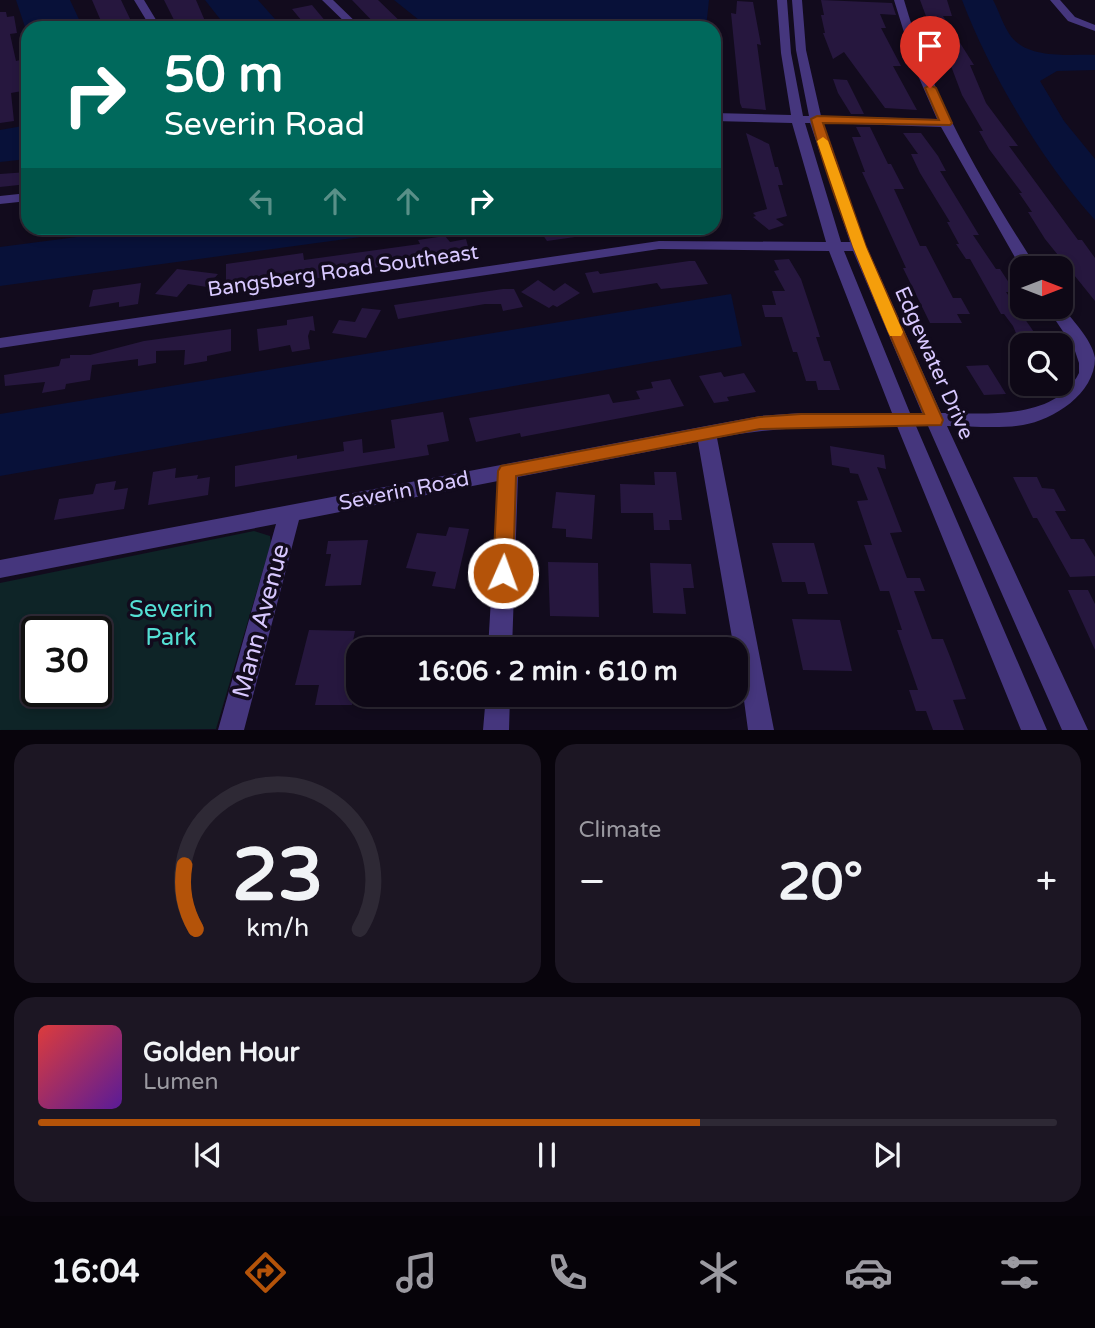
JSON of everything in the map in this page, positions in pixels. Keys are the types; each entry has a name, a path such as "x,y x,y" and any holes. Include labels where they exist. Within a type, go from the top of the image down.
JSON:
{"street":[{"path":"139,0 152,21"},
{"path":"327,0 350,21"},
{"path":"898,0 914,48 946,123 1022,256"},
{"path":"1055,0 1064,16 1075,23 1095,28"},
{"name":"Edgewater Drive","path":"789,4 789,74 811,170 835,246 904,420 1034,730"},
{"name":"Edgewater Drive","path":"789,4 826,154 860,247 1075,730"},
{"path":"721,117 946,123"},
{"path":"0,200 21,198"},
{"name":"Bangsberg Road Southeast","path":"0,343 659,245 860,247"},
{"name":"Severin Road","path":"0,569 780,421 1022,419 1040,412 1080,387 1088,377 1089,364 1062,319"},
{"path":"706,433 761,730"},
{"path":"501,637 508,471"},
{"name":"Mann Avenue","path":"231,730 290,513"},
{"path":"496,730 497,707"}],"green space":[{"name":"Severin Park","path":"254,531 270,536 271,543 216,729 0,730 0,583"}],"shaded area":[{"path":"16,0 70,0 80,21 23,21"},
{"path":"205,0 258,0 277,21 222,21"},
{"path":"394,0 709,0 707,21 420,21"},
{"path":"962,0 993,0 1010,35 1027,49 1050,54 1095,55 1095,70 1057,71 1040,81 1064,121 1095,159 1095,220 1056,171 1019,116 987,57"},
{"path":"21,126 21,160 0,162 0,130"},
{"path":"92,235 375,235 0,286 0,247"},
{"path":"731,294 742,346 0,476 0,414"}],"building":[{"path":"92,0 121,0 131,21 101,21"},
{"path":"164,0 196,0 205,21 174,21"},
{"path":"352,0 378,0 400,21 372,21"},
{"path":"821,0 892,3 896,15 880,14 886,28 881,28 901,66 893,66 917,110 885,108 844,52 833,59 823,33"},
{"path":"920,0 947,0 952,16 943,16 974,65 970,65 986,103 1018,146 1009,146 1078,240 1082,240 1095,258 1095,301 1073,274 1073,256 1059,256 1045,239 1028,212 1032,212 1019,193 1022,193 989,149 979,131 983,131 933,35"},
{"path":"737,1 753,2 761,45 757,44 766,110 742,108 740,103 731,13 736,14"},
{"path":"312,5 325,21 302,21 292,9"},
{"path":"0,12 6,12 7,17 14,16 17,33 10,34 16,61 20,60 21,91 11,93 14,121 0,123"},
{"path":"833,79 847,80 864,114 851,114"},
{"path":"856,127 870,127 888,164 891,164 904,189 894,189 920,246 926,246 953,298 961,298 970,314 957,314 962,323 930,323 862,172 865,172 852,137 861,137"},
{"path":"746,133 769,144 783,185 778,185 787,216 776,219 784,225 769,230 753,217 756,216 753,213 767,209"},
{"path":"903,133 921,133 938,156 946,171 940,171 979,235 973,235 1010,284 1010,292 1006,292 1010,298 1010,319 1025,319 1035,333 1016,333 1004,314 1001,314 970,259 966,259 956,244 959,244 947,222 950,222 911,154 918,154"},
{"path":"21,172 21,185 0,187 0,174"},
{"path":"543,235 589,235 547,241"},
{"path":"445,236 450,242 466,239 470,254 365,269 365,265 332,270 332,276 291,282 290,276 244,283 244,287 226,290 226,264 303,253 304,260 420,244 418,240"},
{"path":"789,259 801,279 820,337 816,337 824,361 830,361 840,390 818,390 816,381 806,381 782,317 765,317 762,305 776,305 772,291 785,291 774,271 779,270 774,260"},
{"path":"695,261 708,284 661,289 657,283 593,293 585,273 598,271 600,274"},
{"path":"177,269 218,274 207,287 188,284 177,297 155,294"},
{"path":"538,280 554,291 565,283 580,293 557,307 553,305 549,308 521,292"},
{"path":"141,283 138,304 119,307 119,302 89,307 93,290"},
{"path":"514,289 523,307 503,311 501,304 485,304 398,319 394,305"},
{"path":"362,308 381,310 366,338 332,333 339,320 355,322"},
{"path":"313,316 315,331 310,330 308,336 310,349 292,352 290,345 259,351 257,329 287,325 287,320"},
{"path":"231,329 231,351 207,356 207,361 184,365 185,350 156,351 156,363 138,366 138,359 92,365 90,380 66,384 65,389 42,393 45,382 5,386 4,375 59,366 61,359 70,358 70,355 90,355 144,341"},
{"path":"988,365 1006,394 984,395 966,366"},
{"path":"721,372 724,377 744,373 756,392 727,397 729,401 714,403 699,376"},
{"path":"670,379 684,406 521,437 520,433 476,442 469,418 609,394 613,403 640,399 636,391 653,388 651,382"},
{"path":"443,412 449,441 427,445 429,455 235,487 235,466 297,455 297,459 344,451 343,442 362,439 363,453 395,448 391,420"},
{"path":"830,446 884,455 886,469 877,467 902,532 890,533 907,578 920,578 925,591 914,591 932,639 943,639 951,659 966,699 953,700 964,730 933,730 926,711 916,711 909,690 918,690 897,630 902,630 889,591 880,591 864,545 872,545 857,501 868,500 858,474 850,473 849,468 832,465"},
{"path":"176,468 175,478 198,475 197,479 210,477 208,495 148,505 153,472"},
{"path":"654,472 676,472 682,520 669,520 670,530 654,530 653,513 621,513 620,484 655,485"},
{"path":"1013,477 1037,477 1042,488 1054,489 1066,511 1055,511 1071,539 1084,539 1095,557 1095,576 1070,577 1037,518 1033,518"},
{"path":"116,481 114,490 128,488 124,509 54,520 59,499 93,494 96,484"},
{"path":"556,492 595,495 592,539 566,537 566,529 552,528"},
{"path":"449,527 469,529 455,589 432,586 436,572 406,568 417,533 446,536"},
{"path":"368,540 361,585 325,586 331,554 326,554 328,541"},
{"path":"772,543 814,543 828,594 808,594 805,582 782,582"},
{"path":"548,562 598,563 599,617 550,616"},
{"path":"650,563 691,564 694,588 683,588 686,614 653,613"},
{"path":"1068,590 1088,590 1095,604 1095,650"},
{"path":"792,619 840,620 852,671 803,670"},
{"path":"309,630 355,631 354,637 346,637 346,705 315,705 319,685 295,685"},
{"path":"411,635 456,635 456,637"},
{"path":"655,707 712,708 655,708"}],"slow traffic":[{"path":"823,141 838,190 896,332"}],"route":[{"path":"503,573 508,471 760,423 801,420 935,420 860,247 838,190 817,119 946,123 930,88"}]}
